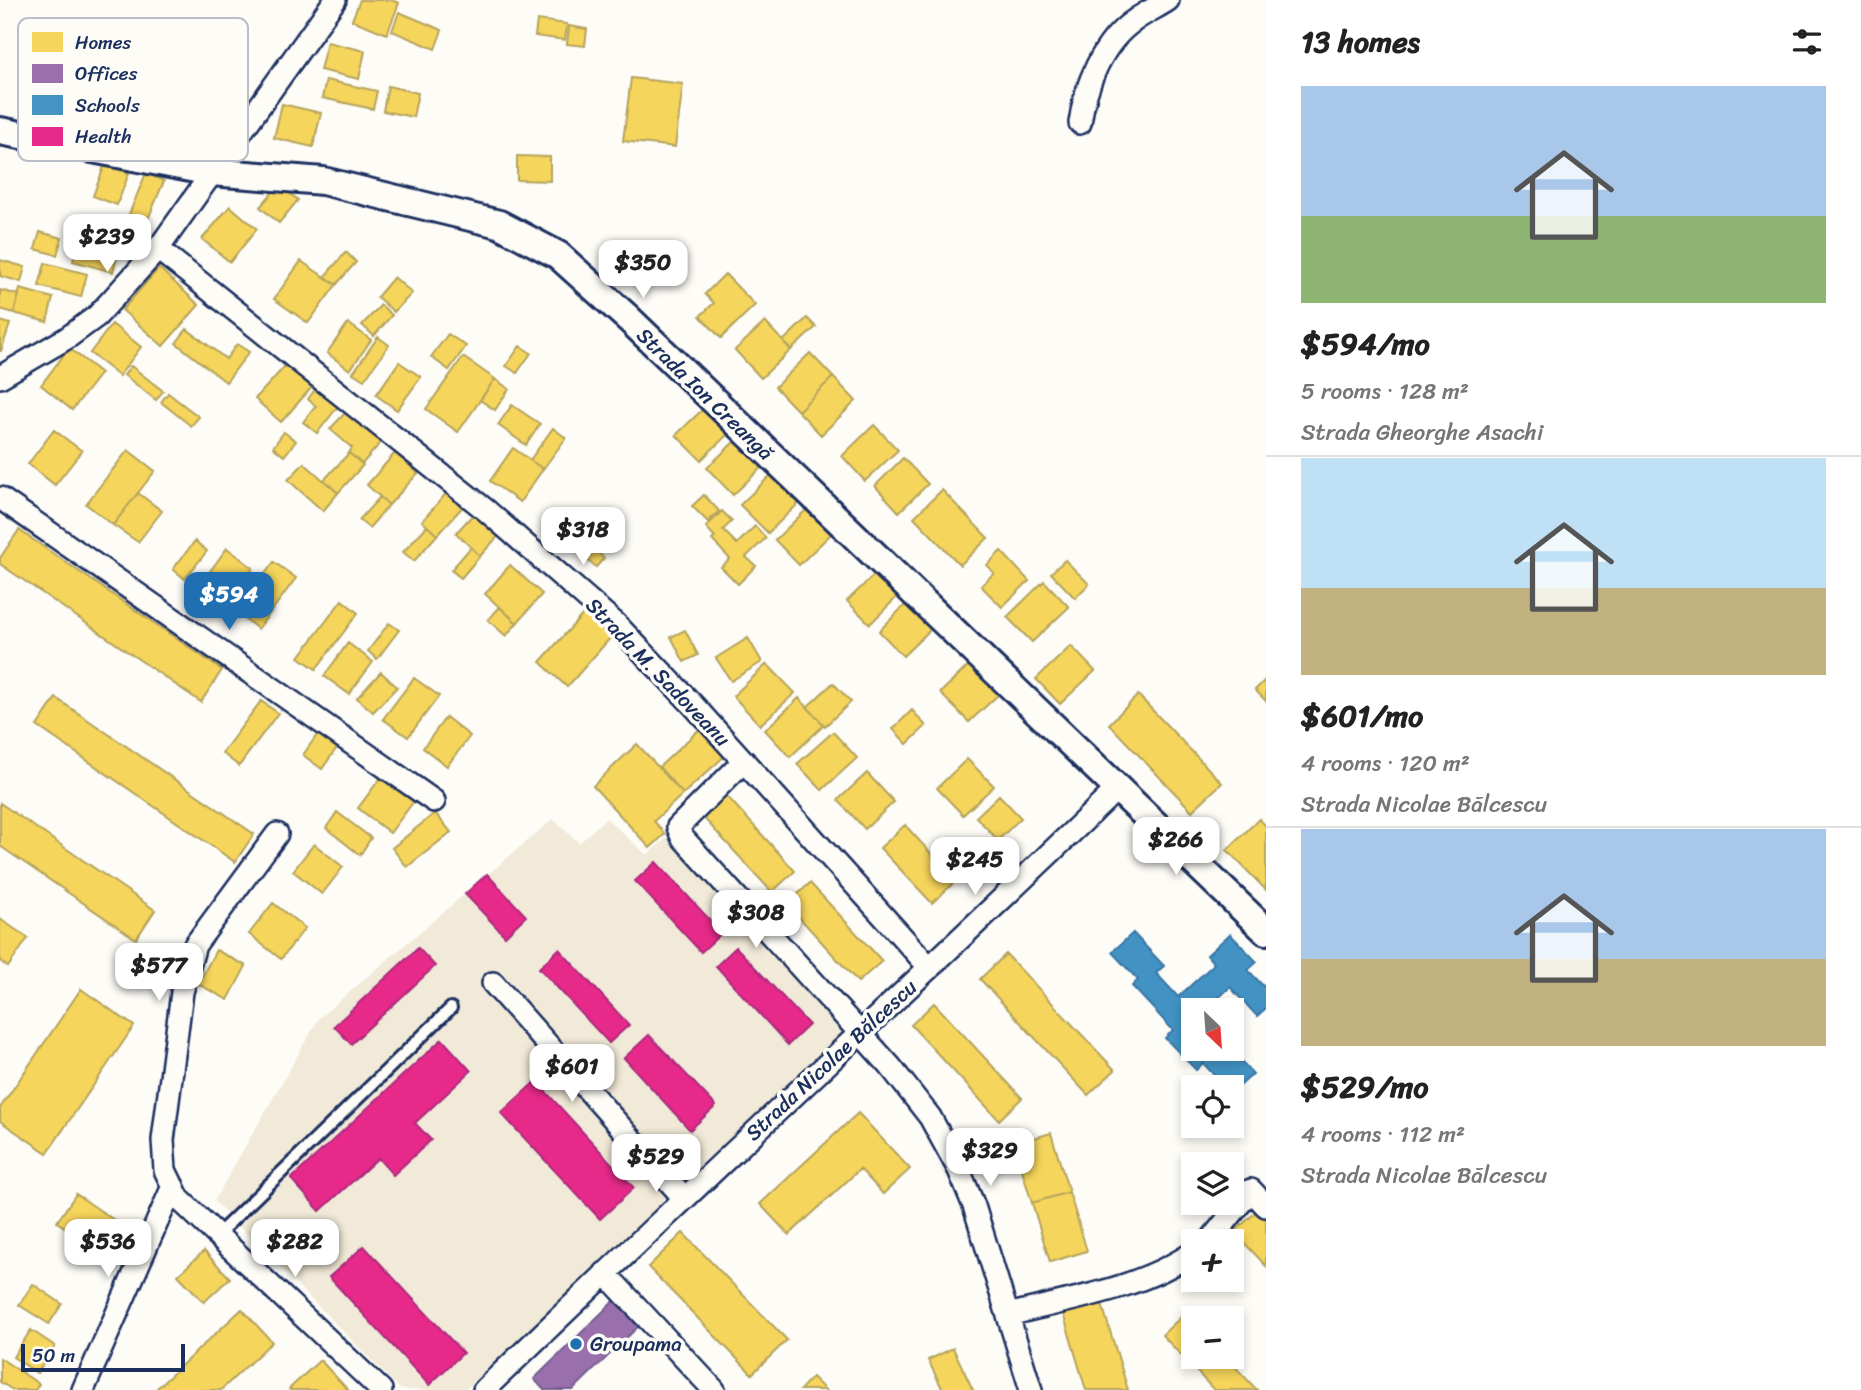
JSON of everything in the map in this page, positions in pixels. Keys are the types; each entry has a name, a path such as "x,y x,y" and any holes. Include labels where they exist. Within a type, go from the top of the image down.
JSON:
{"street":[{"path":"248,121 335,0"},
{"path":"1080,123 1084,96 1111,41 1134,20 1168,0"},
{"name":"Strada Ion Creangă","path":"0,131 18,134"},
{"name":"Strada Ion Creangă","path":"154,161 211,172 323,181 410,201 499,225 558,255 629,319 1266,931"},
{"path":"0,377 67,338 97,316 158,249 219,161"},
{"name":"Strada M. Sadoveanu","path":"158,249 333,386 616,624 744,761 930,968"},
{"path":"0,498 433,801"},
{"path":"744,761 678,827 682,837 910,1090 946,1144 974,1206 1031,1390"},
{"name":"Strada Nicolae Bălcescu","path":"484,1390 683,1197 861,1034 1117,789"},
{"path":"277,834 195,945 182,992 164,1128 165,1170 176,1193 217,1235 382,1390"},
{"path":"493,983 683,1197"},
{"path":"1220,1229 1251,1190 1266,1206"},
{"path":"83,1390 176,1193"},
{"path":"1008,1315 1136,1281 1160,1272 1181,1260"},
{"path":"605,1273 714,1390"}],"lane":[{"path":"217,1235 452,1008"}],"shaded area":[{"path":"606,818 647,855 669,836 844,1031 465,1390 401,1390 214,1201 319,1018 553,819 579,843"}],"building: Homes":[{"path":"360,0 391,0 399,3 387,34 352,20"},
{"path":"399,12 442,30 435,49 392,31"},
{"path":"537,20 567,24 565,40 535,36"},
{"path":"569,26 587,29 585,46 567,44"},
{"path":"327,42 365,51 359,79 320,70"},
{"path":"631,78 683,84 675,147 623,141"},
{"path":"326,80 377,91 373,109 322,98"},
{"path":"388,86 418,93 413,117 383,111"},
{"path":"282,104 321,113 313,147 274,138"},
{"path":"517,156 550,157 550,181 517,180"},
{"path":"105,164 129,173 117,205 93,196"},
{"path":"146,173 164,181 136,248 118,241"},
{"path":"279,185 298,200 279,223 260,207"},
{"path":"230,206 257,229 230,262 202,239"},
{"path":"40,232 62,238 57,255 35,249"},
{"path":"80,235 120,246 113,272 73,261"},
{"path":"346,252 356,262 336,285 325,276"},
{"path":"0,260 25,267 21,282 0,276"},
{"path":"301,261 336,285 308,323 274,299"},
{"path":"45,263 87,274 81,297 39,286"},
{"path":"159,268 199,305 163,346 122,310"},
{"path":"725,274 755,305 721,338 700,316 714,303 705,294"},
{"path":"394,277 412,293 394,312 377,297"},
{"path":"20,289 53,298 47,322 14,313"},
{"path":"0,290 19,295 14,313 0,309"},
{"path":"381,305 392,315 374,336 362,325"},
{"path":"807,318 816,327 791,350 783,341"},
{"path":"0,321 10,324 1,351 0,351"},
{"path":"765,322 791,350 761,378 735,350"},
{"path":"348,323 371,340 350,370 327,353"},
{"path":"112,324 141,347 119,376 90,353"},
{"path":"187,329 226,359 237,344 249,352 226,382 176,343"},
{"path":"448,334 466,346 449,370 431,357"},
{"path":"378,337 389,345 364,380 353,373"},
{"path":"520,346 531,353 517,373 506,366"},
{"path":"69,348 101,373 72,410 41,385"},
{"path":"810,353 833,377 798,411 775,387"},
{"path":"463,357 495,379 458,432 426,409"},
{"path":"399,362 421,377 397,410 376,395"},
{"path":"286,365 312,387 281,422 255,399"},
{"path":"131,366 163,391 156,400 124,375"},
{"path":"833,377 856,401 821,435 798,411"},
{"path":"495,379 509,389 495,410 480,400"},
{"path":"317,387 340,404 317,433 303,422 316,406 308,399"},
{"path":"168,393 199,417 191,426 161,402"},
{"path":"512,405 540,424 526,445 498,425"},
{"path":"703,409 728,434 701,460 676,435"},
{"path":"348,410 382,441 362,464 349,453 352,448 330,429"},
{"path":"874,425 898,450 865,481 842,456"},
{"path":"553,428 566,438 543,469 530,460"},
{"path":"54,430 82,451 55,485 28,464"},
{"path":"284,432 296,441 284,456 273,447"},
{"path":"737,439 763,466 733,495 707,468"},
{"path":"513,448 543,469 520,502 490,481"},
{"path":"128,450 155,471 113,525 86,504"},
{"path":"349,453 363,465 338,493 324,480"},
{"path":"395,453 418,473 389,505 367,485"},
{"path":"903,458 928,484 899,512 875,486"},
{"path":"304,463 338,493 323,511 288,480"},
{"path":"773,473 801,501 768,533 740,505"},
{"path":"451,488 467,502 437,535 422,521"},
{"path":"942,490 988,538 960,565 914,517"},
{"path":"138,493 162,511 138,542 113,525"},
{"path":"704,495 719,511 708,522 692,506"},
{"path":"380,497 389,505 369,528 359,520"},
{"path":"808,508 832,533 799,565 775,540"},
{"path":"477,510 502,532 480,556 456,533"},
{"path":"722,511 732,521 723,530 737,544 755,526 766,538 746,557 756,566 738,584 721,567 730,559 712,540 715,537 706,527"},
{"path":"427,526 437,535 414,561 403,552"},
{"path":"19,530 222,670 201,702 0,564 0,558"},
{"path":"572,531 604,558 596,567 564,541"},
{"path":"195,541 207,551 185,579 173,569"},
{"path":"471,547 480,556 461,578 451,570"},
{"path":"227,548 253,568 226,605 200,585"},
{"path":"1001,551 1029,581 1002,607 981,586 994,573 987,565"},
{"path":"1065,560 1089,584 1075,598 1051,573"},
{"path":"274,562 296,578 258,629 236,612"},
{"path":"510,565 542,594 517,623 485,594"},
{"path":"876,573 899,595 870,624 847,601"},
{"path":"1044,581 1069,607 1032,642 1007,617"},
{"path":"342,600 358,613 316,669 299,657"},
{"path":"907,603 932,628 903,656 879,631"},
{"path":"500,607 517,623 506,636 488,620"},
{"path":"585,612 612,636 567,687 540,662"},
{"path":"389,623 399,630 377,659 368,651"},
{"path":"685,630 698,655 684,662 671,637"},
{"path":"748,638 762,662 731,681 716,658"},
{"path":"348,643 373,662 349,694 324,676"},
{"path":"1071,646 1095,671 1060,704 1036,679"},
{"path":"767,664 795,693 760,725 733,696"},
{"path":"970,664 999,694 969,722 940,693"},
{"path":"381,672 397,687 373,712 357,698"},
{"path":"414,678 439,696 408,737 383,719"},
{"path":"1266,679 1266,701 1255,690"},
{"path":"833,683 851,702 825,726 807,707"},
{"path":"1138,695 1222,783 1192,811 1109,724"},
{"path":"56,698 254,834 235,862 37,726"},
{"path":"799,698 824,725 790,757 765,730"},
{"path":"261,701 278,713 239,766 222,753"},
{"path":"912,710 926,726 907,744 893,729"},
{"path":"446,717 470,736 447,766 423,748"},
{"path":"324,725 343,739 322,769 303,755"},
{"path":"704,725 729,752 683,794 659,767"},
{"path":"833,732 857,758 822,790 797,764"},
{"path":"637,744 683,794 654,821 665,834 650,848 593,786"},
{"path":"967,759 994,786 963,815 937,788"},
{"path":"867,773 894,802 865,829 838,800"},
{"path":"382,776 414,801 390,833 358,808"},
{"path":"724,793 795,871 772,892 701,815"},
{"path":"999,795 1021,818 998,840 976,817"},
{"path":"0,803 155,910 136,939 0,846"},
{"path":"337,812 371,838 360,855 326,828"},
{"path":"435,813 451,832 407,867 392,848"},
{"path":"1259,819 1266,826 1266,890 1227,850"},
{"path":"905,825 956,881 932,903 880,848"},
{"path":"314,844 343,867 322,894 293,871"},
{"path":"810,883 882,961 858,982 787,904"},
{"path":"273,903 305,928 281,959 249,934"},
{"path":"0,919 28,938 8,967 0,961"},
{"path":"216,950 246,966 228,1000 198,984"},
{"path":"1006,954 1115,1070 1088,1095 980,979"},
{"path":"81,989 134,1026 47,1153 0,1121 0,1108"},
{"path":"934,1003 1022,1098 999,1120 911,1025"},
{"path":"858,1113 910,1169 883,1194 860,1169 789,1235 760,1204"},
{"path":"1051,1133 1069,1192 1032,1203 1014,1144"},
{"path":"1069,1192 1087,1251 1050,1262 1032,1203"},
{"path":"76,1194 114,1220 95,1248 57,1222"},
{"path":"1258,1210 1266,1218 1266,1266 1244,1243 1244,1229 1237,1229"},
{"path":"683,1233 787,1340 752,1374 648,1267"},
{"path":"204,1251 230,1278 204,1302 178,1275"},
{"path":"33,1284 62,1304 49,1324 19,1305"},
{"path":"1101,1301 1128,1390 1086,1390 1063,1313"},
{"path":"242,1309 272,1342 221,1390 155,1390"},
{"path":"1181,1317 1181,1355 1162,1335"},
{"path":"31,1330 55,1346 37,1373 13,1357"},
{"path":"953,1348 973,1390 943,1390 928,1360"},
{"path":"0,1358 39,1384 35,1390 13,1390 0,1382"},
{"path":"320,1360 348,1390 289,1389"},
{"path":"1194,1369 1237,1369 1257,1390 1214,1390"},
{"path":"812,1377 825,1390 800,1390"}],"building: Offices":[{"path":"620,1295 645,1320 573,1390 544,1390 534,1379"}],"building: Schools":[{"path":"1133,933 1164,966 1156,973 1178,997 1214,964 1207,955 1230,934 1257,962 1248,970 1266,989 1266,1008 1257,1016 1244,1002 1244,998 1240,998 1230,987 1219,998 1181,998 1181,1055 1165,1038 1173,1030 1132,986 1138,980 1112,952"},
{"path":"1187,1061 1241,1061 1253,1074 1244,1082 1244,1075 1214,1075 1203,1063 1196,1070"}],"building: Health":[{"path":"656,862 722,933 701,952 635,881"},
{"path":"487,874 526,916 505,936 465,894"},
{"path":"736,947 809,1025 788,1045 716,966"},
{"path":"418,948 435,966 351,1044 334,1026"},
{"path":"559,949 629,1025 609,1043 539,968"},
{"path":"649,1035 716,1106 690,1130 624,1058"},
{"path":"442,1039 471,1071 415,1123 431,1140 393,1175 378,1158 320,1211 291,1179"},
{"path":"536,1081 634,1188 600,1219 501,1113"},
{"path":"364,1246 463,1353 429,1385 329,1277"}],"place":[{"name":"Groupama","path":"576,1344"}]}
